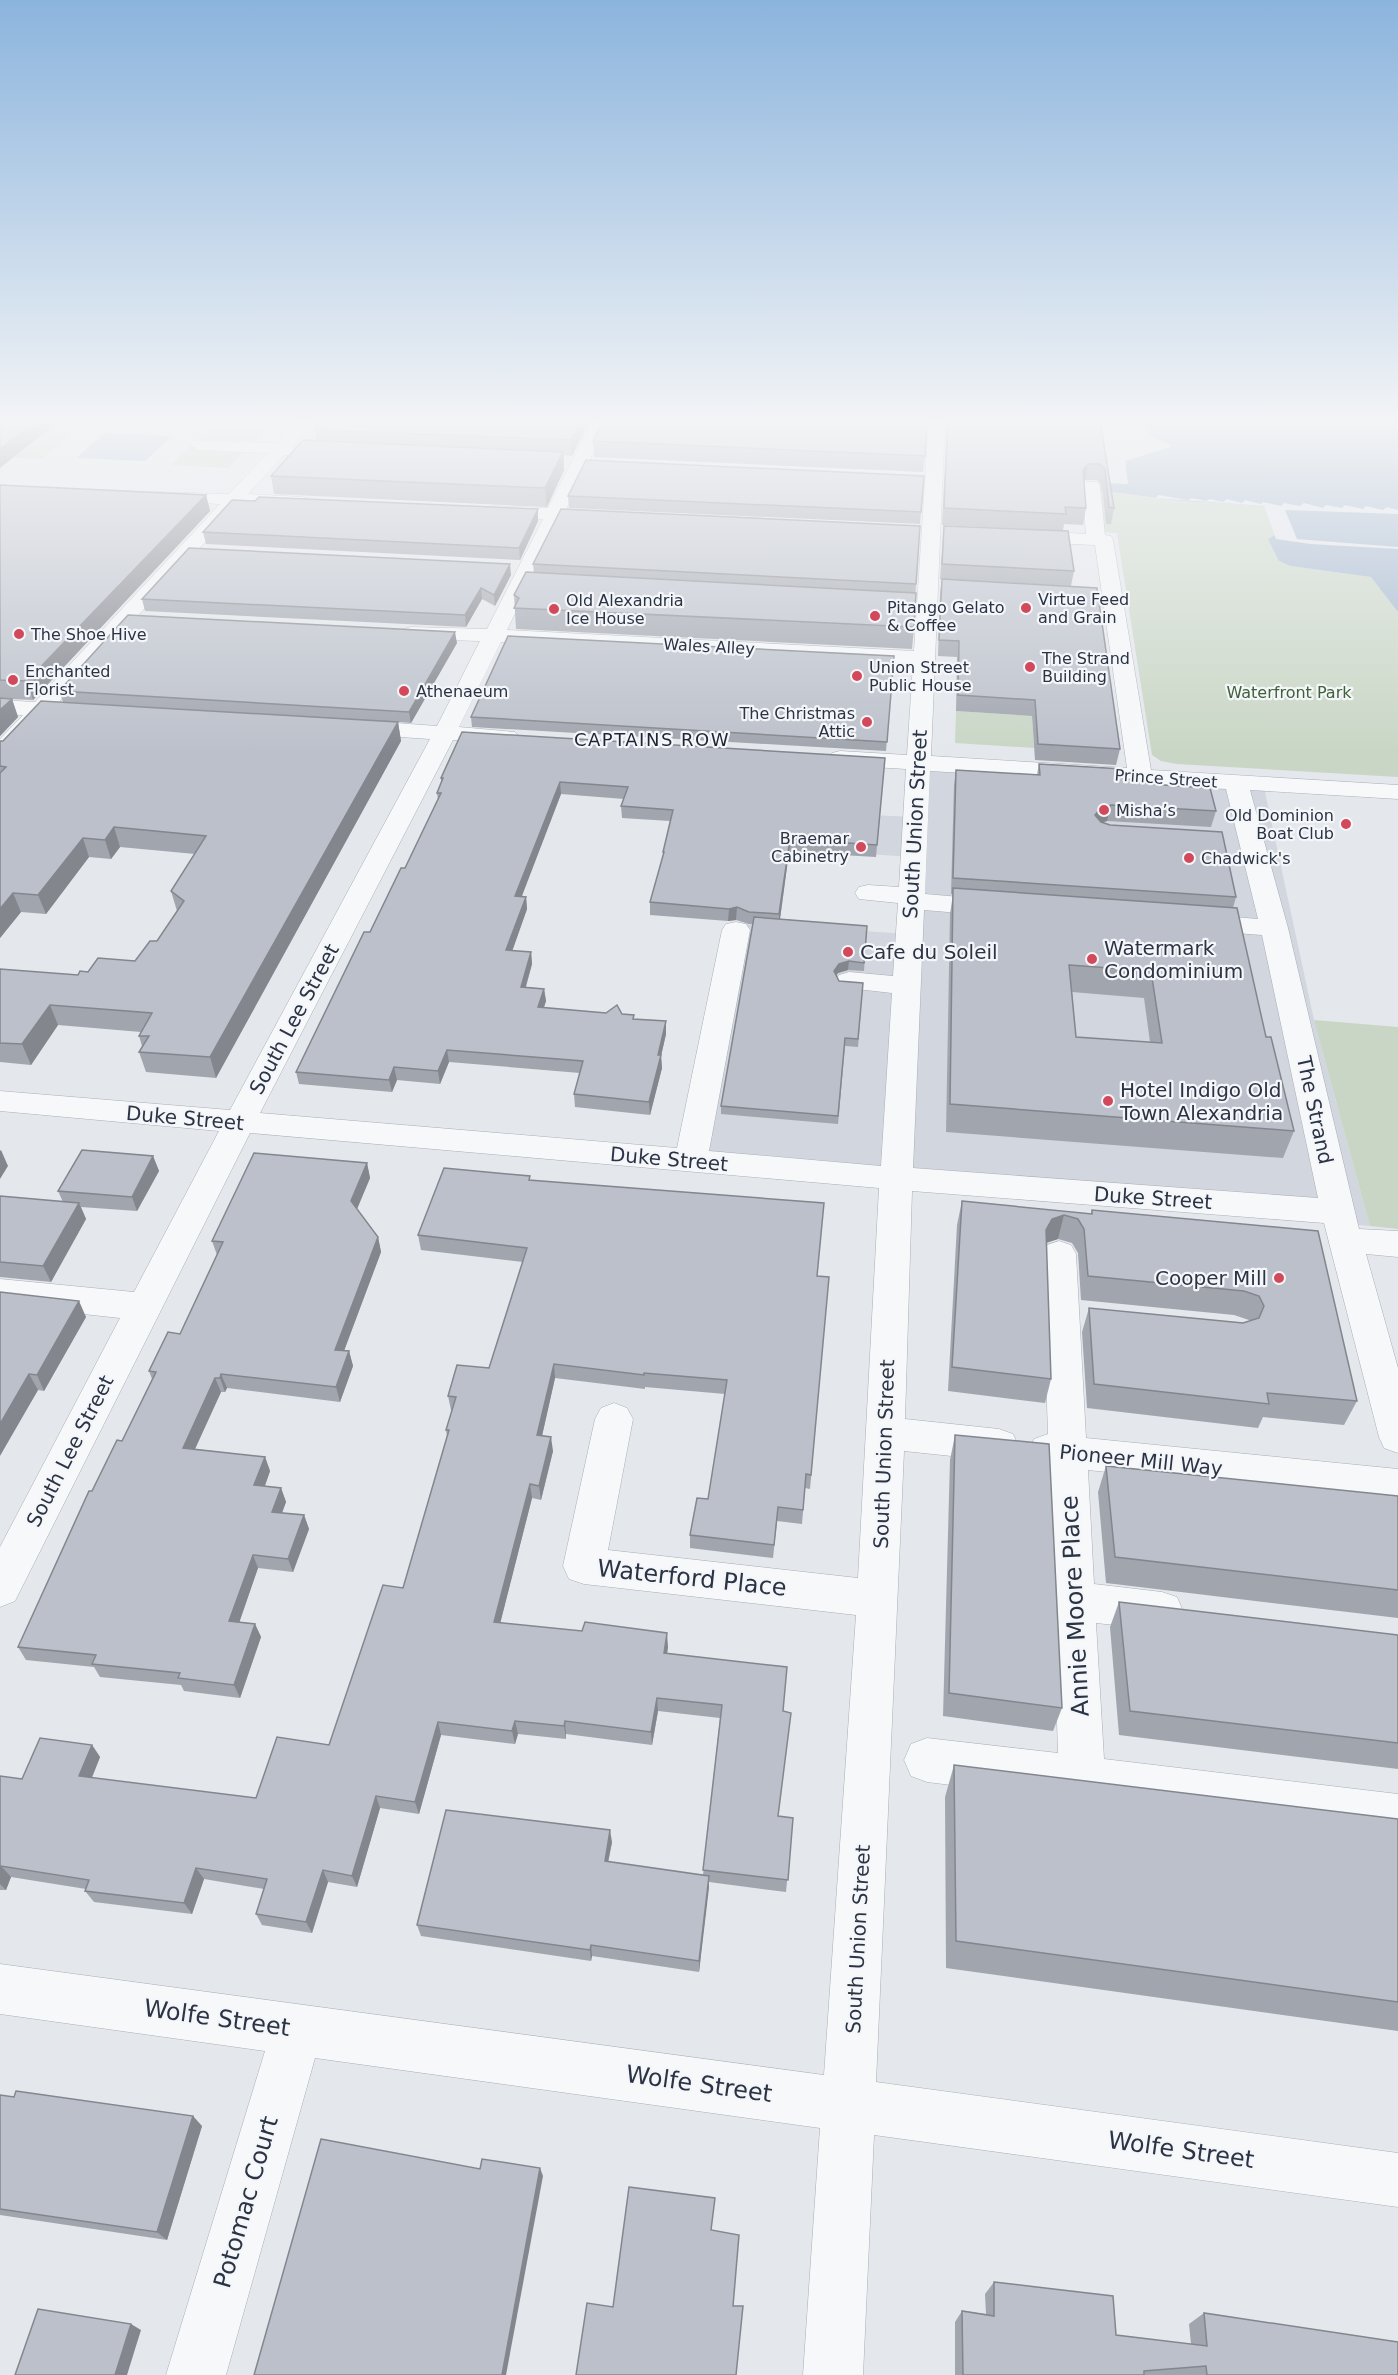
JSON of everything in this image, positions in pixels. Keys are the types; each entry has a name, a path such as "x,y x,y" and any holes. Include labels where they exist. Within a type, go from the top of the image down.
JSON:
{"street":[{"path":"0,753 124,618 196,552 211,531"},
{"name":"South Lee Street","path":"0,1588 239,1123 445,733 493,636 528,580 547,531"},
{"name":"South Union Street","path":"833,2375 878,1599 896,1178 930,531"},
{"path":"1098,531 1114,600 1140,776"},
{"path":"1004,536 1100,540"},
{"path":"503,567 528,580"},
{"path":"1090,595 1114,600"},
{"path":"124,618 147,619"},
{"name":"Wales Alley","path":"394,633 924,658"},
{"path":"0,707 99,712"},
{"path":"333,726 524,738"},
{"name":"Prince Street","path":"821,757 1398,792"},
{"name":"The Strand","path":"1236,782 1274,928 1342,1226 1398,1437"},
{"path":"1222,838 1251,840"},
{"path":"868,893 1020,909"},
{"path":"1174,921 1274,928"},
{"path":"691,1161 736,930"},
{"path":"849,981 906,986"},
{"name":"Duke Street","path":"0,1101 896,1178 1342,1226 1398,1244"},
{"name":"Annie Moore Place","path":"1059,1254 1079,1316 1068,1452 1082,1779"},
{"path":"0,1292 145,1307"},
{"name":"Waterford Place","path":"614,1419 584,1566 878,1599"},
{"name":"Pioneer Mill Way","path":"885,1433 1398,1486"},
{"path":"1075,1601 1202,1616"},
{"path":"927,1760 1398,1817"},
{"name":"Wolfe Street","path":"0,1989 1398,2180"},
{"name":"Potomac Court","path":"196,2375 297,2029"}],"shaded area":[{"path":"917,758 1262,778 1314,1020 1370,1226 929,1187 696,1158 742,923 907,934 912,857 743,846 871,815 914,817"}],"green space":[{"name":"Waterfront Park","path":"1273,531 1291,566 1372,577 1398,612 1398,777 1177,764 1161,761 1152,755 1117,533 1102,532"},
{"path":"956,711 1032,716 1034,748 955,743"},
{"path":"1314,1020 1398,1027 1398,1229 1370,1226"}],"water":[{"path":"1273,531 1398,531 1398,612 1371,577 1291,566 1279,561 1268,539 1275,535"}],"pier":[{"path":"1273,531 1294,531 1297,539 1398,547 1398,549 1310,544 1276,539"}],"building":[{"path":"0,531 172,531 27,681 0,680"},
{"path":"204,531 527,531 519,548"},
{"path":"550,531 920,531 916,584 533,564"},
{"path":"944,531 1068,531 1074,571 942,564"},
{"path":"189,548 510,564 494,595 481,588 465,615 142,599"},
{"path":"526,572 916,593 914,627 514,608 519,598 514,595"},
{"path":"942,579 1097,588 1120,749 1038,744 1035,700 958,695 959,641 939,640"},
{"path":"128,615 455,632 409,712 59,691"},
{"path":"508,636 894,656 887,742 471,717"},
{"path":"0,698 12,699 0,710"},
{"path":"41,701 398,722 210,1057 139,1052 149,1036 139,1036 152,1013 50,1005 22,1044 0,1043 0,969 78,975 80,971 88,972 98,958 135,961 150,941 157,941 184,901 171,891 206,836 114,827 105,840 83,838 38,895 13,893 0,909 0,773 6,767 0,766 0,741 3,741"},
{"path":"462,732 885,758 877,845 790,839 779,914 749,912 737,907 729,909 650,902 673,810 621,806 628,787 560,782 515,896 526,897 506,950 531,952 521,987 544,989 538,1007 606,1013 617,1005 622,1014 634,1015 633,1019 666,1021 658,1055 661,1055 649,1102 574,1094 583,1061 447,1050 438,1071 394,1067 389,1080 296,1072 364,932 370,932 401,868 405,868 441,793 437,793 443,778 441,778"},
{"path":"1039,764 1123,769 1124,778 1149,784 1210,788 1216,811 1111,805 1101,808 1095,815 1101,822 1110,825 1222,832 1236,897 953,878 956,770 1040,775"},
{"path":"953,888 1237,908 1266,1037 1271,1037 1294,1131 950,1104","holes":["1069,965 1151,971 1162,1043 1076,1037"]},
{"path":"754,917 867,926 864,963 849,961 839,964 834,971 839,981 863,983 858,1039 845,1038 838,1116 721,1106"},
{"path":"82,1150 153,1156 132,1197 58,1191"},
{"path":"254,1153 367,1163 351,1201 378,1237 335,1350 349,1351 336,1387 221,1374 220,1378 215,1378 183,1448 265,1457 254,1485 281,1488 272,1512 304,1515 288,1559 253,1555 229,1621 255,1624 234,1685 178,1678 180,1673 92,1664 96,1655 18,1647 89,1491 92,1491 117,1440 122,1441 156,1372 149,1371 168,1332 180,1334 223,1242 212,1241"},
{"path":"444,1168 530,1176 529,1180 824,1203 817,1276 829,1277 811,1475 806,1474 803,1510 778,1507 774,1545 690,1535 697,1498 708,1499 727,1380 644,1373 644,1375 554,1364 537,1435 551,1437 539,1486 530,1484 494,1622 582,1631 585,1622 667,1633 664,1653 787,1667 783,1711 791,1713 778,1816 793,1818 788,1880 703,1870 722,1705 657,1698 651,1732 565,1721 564,1726 515,1721 512,1731 438,1722 415,1802 376,1796 352,1876 323,1870 306,1922 256,1914 267,1879 196,1868 184,1903 85,1891 89,1880 1,1866 0,1869 0,1776 22,1779 40,1738 92,1745 79,1776 256,1798 277,1737 329,1745 383,1585 403,1588 449,1430 446,1430 456,1397 448,1396 457,1365 489,1368 527,1248 418,1235"},
{"path":"0,1196 79,1203 43,1266 0,1262"},
{"path":"962,1201 1092,1214 1092,1210 1318,1231 1357,1401 1267,1393 1269,1404 1094,1384 1089,1308 1243,1323 1259,1318 1264,1306 1259,1296 1244,1291 1088,1276 1084,1229 1078,1219 1064,1215 1052,1219 1046,1230 1051,1379 952,1367"},
{"path":"0,1292 79,1301 37,1375 29,1374 0,1424"},
{"path":"955,1435 1049,1444 1062,1708 949,1693"},
{"path":"1106,1466 1398,1496 1398,1590 1115,1557"},
{"path":"1119,1602 1398,1635 1398,1743 1130,1711"},
{"path":"954,1765 1398,1819 1398,2002 956,1941"},
{"path":"446,1810 610,1830 605,1861 709,1876 699,1961 591,1945 590,1950 417,1925"},
{"path":"16,2091 193,2116 157,2232 0,2209 0,2095 14,2097"},
{"path":"321,2139 480,2169 482,2159 540,2168 502,2375 254,2375"},
{"path":"629,2187 715,2198 711,2230 739,2235 733,2306 743,2306 736,2375 576,2375 587,2303 613,2307"},
{"path":"994,2282 1113,2296 1116,2335 1207,2346 1204,2313 1398,2342 1398,2375 1207,2375 1206,2366 1144,2371 1144,2375 963,2375 962,2311 994,2316"},
{"path":"38,2309 131,2324 115,2375 15,2375"}],"place":[{"name":"Virtue Feed and Grain","path":"1026,608"},
{"name":"Old Alexandria Ice House","path":"554,609"},
{"name":"Pitango Gelato & Coffee","path":"875,616"},
{"name":"The Shoe Hive","path":"19,634"},
{"name":"The Strand Building","path":"1030,667"},
{"name":"Union Street Public House","path":"857,676"},
{"name":"Enchanted Florist","path":"13,680"},
{"name":"Athenaeum","path":"404,691"},
{"name":"The Christmas Attic","path":"867,722"},
{"name":"Misha’s","path":"1104,810"},
{"name":"Old Dominion Boat Club","path":"1346,824"},
{"name":"Braemar Cabinetry","path":"861,847"},
{"name":"Chadwick's","path":"1189,858"},
{"name":"Cafe du Soleil","path":"848,952"},
{"name":"Watermark Condominium","path":"1092,959"},
{"name":"Hotel Indigo Old Town Alexandria","path":"1108,1101"},
{"name":"Cooper Mill","path":"1279,1278"}],"district":[{"name":"CAPTAINS ROW","path":"652,740"}]}
